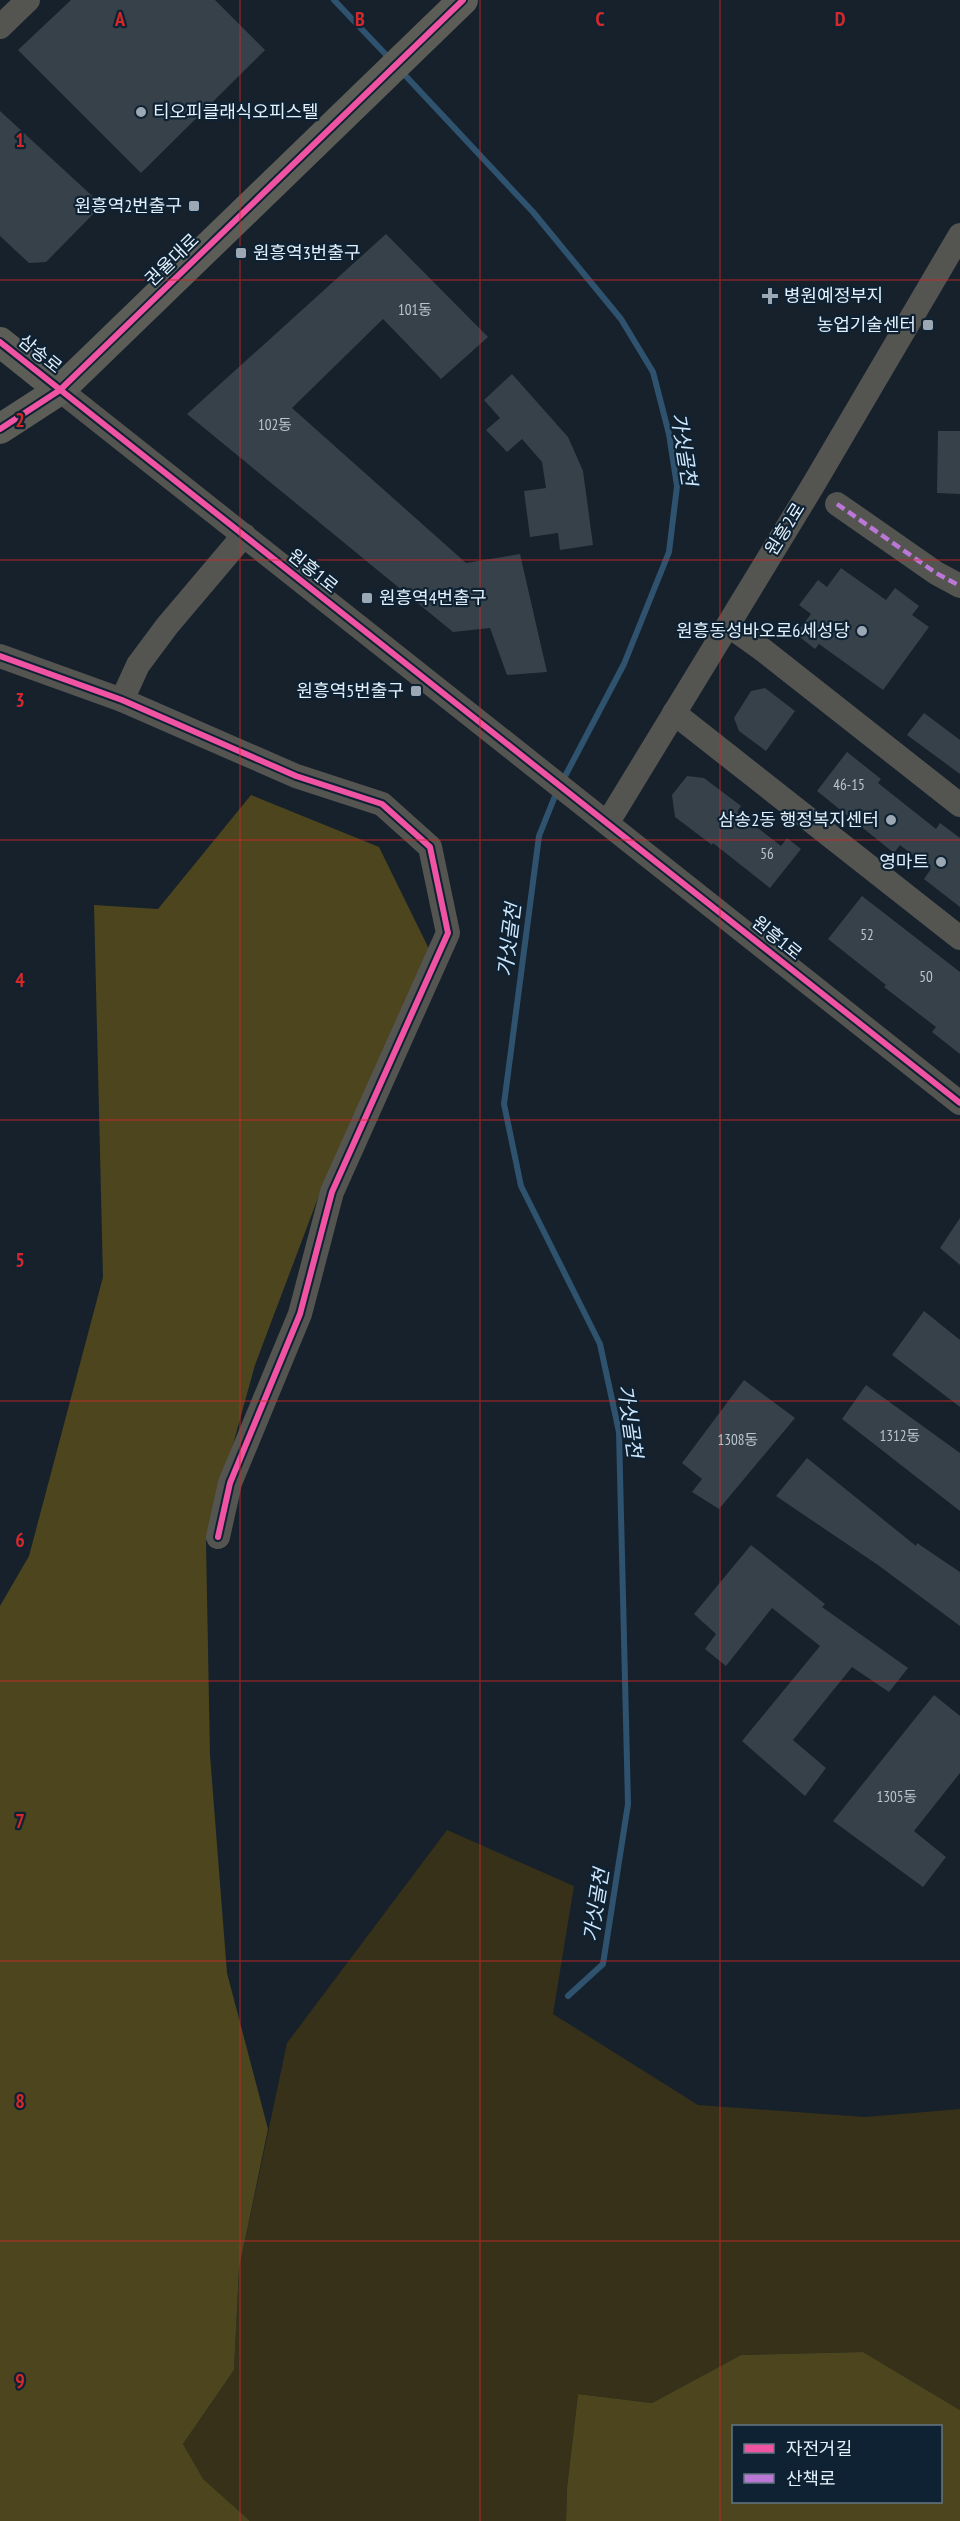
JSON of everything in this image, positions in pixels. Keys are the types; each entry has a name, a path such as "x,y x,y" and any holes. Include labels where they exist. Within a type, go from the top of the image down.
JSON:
{"main road":[{"name":"권율대로","path":"0,429 60,390 355,102 463,0"},
{"name":"삼송로","path":"0,342 60,390"}],"street":[{"path":"0,27 28,0"},
{"name":"원흥2로","path":"608,822 960,235"},
{"name":"원흥1로","path":"60,390 960,1103"},
{"path":"837,504 936,573 960,586"},
{"path":"122,699 138,665 161,634 244,535"},
{"path":"728,625 960,805"},
{"path":"0,656 122,699 296,776 382,804 430,847 448,933 332,1192 300,1314 230,1484 218,1537"},
{"path":"674,713 960,938"}],"shaded area":[{"path":"251,795 379,847 429,949 321,1190 255,1365 206,1542 210,1755 227,1973 268,2129 239,2269 234,2370 183,2444 203,2479 250,2521 0,2521 0,1606 29,1556 103,1277 94,905 158,909"},
{"path":"447,1830 574,1886 553,2014 698,2105 865,2117 960,2109 960,2410 863,2352 741,2355 652,2403 578,2394 567,2488 566,2521 250,2521 202,2479 183,2444 234,2370 239,2269 287,2043"},
{"path":"863,2352 960,2410 960,2521 566,2521 567,2488 578,2394 652,2403 741,2355"}],"building":[{"name":"티오피클래식오피스텔","path":"71,0 215,0 265,50 141,173 18,50"},
{"path":"0,111 102,205 46,262 29,263 0,236"},
{"path":"386,234 488,337 441,379 383,319 292,408 466,563 520,554 547,672 507,675 490,628 453,632 187,414"},
{"path":"512,374 568,437 583,471 593,545 560,550 558,533 530,537 524,491 546,488 542,462 522,439 507,452 486,430 500,418 484,400"},
{"path":"938,431 960,431 960,494 937,493"},
{"name":"원흥동성바오로6세성당","path":"841,568 886,600 895,588 919,606 912,615 929,627 883,690 819,644 815,649 796,634 811,614 799,605 818,580 827,587"},
{"path":"765,688 795,711 766,751 739,731 734,718 751,691"},
{"path":"924,713 960,740 960,774 907,735"},
{"path":"847,752 881,779 878,783 936,829 940,823 960,838 960,907 924,879 931,869 900,845 894,853 817,791"},
{"path":"687,776 704,778 741,806 737,812 781,846 787,838 801,849 770,888 713,843 712,845 675,817 672,795"},
{"path":"862,896 960,972 960,1054 932,1032 936,1027 884,987 886,985 828,939"},
{"path":"960,1218 960,1265 940,1248"},
{"path":"924,1311 960,1340 960,1407 892,1355"},
{"path":"744,1380 795,1418 719,1509 692,1492 702,1479 682,1463"},
{"path":"866,1385 960,1453 960,1511 842,1419"},
{"path":"807,1458 916,1546 917,1543 960,1572 960,1626 878,1565 776,1496"},
{"path":"751,1545 825,1604 822,1607 908,1668 889,1692 852,1667 793,1740 826,1768 805,1796 742,1741 820,1646 772,1608 726,1666 705,1649 716,1634 694,1614"},
{"path":"934,1695 960,1716 960,1773 914,1831 946,1857 923,1887 833,1821"}],"waterway":[{"name":"가싯골천","path":"334,0 391,60"},
{"name":"가싯골천","path":"402,72 533,212 621,319 653,372 669,434 677,486 669,552 624,664 562,782"},
{"name":"가싯골천","path":"557,791 539,836 504,1104 521,1186 600,1344 619,1432 628,1804 603,1964 568,1996"}],"marked path":[{"path":"837,504 936,573 960,586"}],"cycle path":[{"path":"0,429 60,390 463,0"},
{"path":"0,342 960,1103"},
{"path":"0,656 122,700 296,776 382,804 430,847 448,933 332,1192 300,1314 230,1483 218,1537"}],"place":[{"name":"티오피클래식오피스텔","path":"141,112"},
{"name":"원흥역2번출구","path":"194,206"},
{"name":"원흥역3번출구","path":"241,253"},
{"name":"병원예정부지","path":"770,296"},
{"name":"농업기술센터","path":"928,325"},
{"name":"원흥역4번출구","path":"367,598"},
{"name":"원흥동성바오로6세성당","path":"862,631"},
{"name":"원흥역5번출구","path":"416,691"},
{"name":"삼송2동 행정복지센터","path":"891,820"},
{"name":"영마트","path":"941,862"}]}
